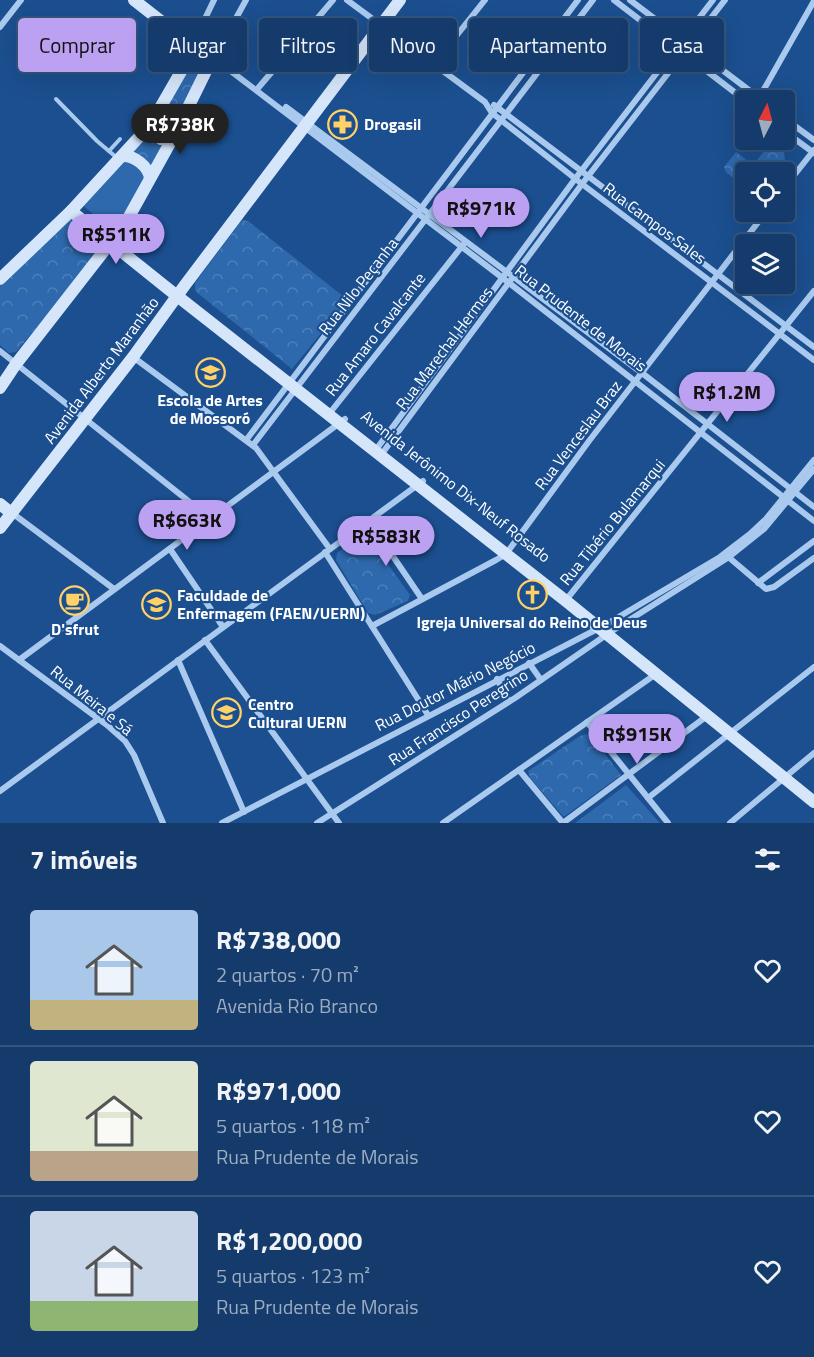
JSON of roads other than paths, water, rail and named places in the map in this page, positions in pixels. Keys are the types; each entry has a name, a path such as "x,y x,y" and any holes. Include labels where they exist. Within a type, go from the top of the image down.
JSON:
{"main road":[{"path":"134,0 160,18"},
{"path":"144,0 168,18"},
{"name":"Avenida Alberto Maranhão","path":"387,18 400,0"},
{"name":"Avenida Alberto Maranhão","path":"0,528 134,357 179,293 369,42"},
{"path":"0,279 74,208 117,155 149,124 180,72"},
{"path":"0,388 16,364 114,240 175,134 206,72"},
{"path":"149,124 151,131 161,139 175,134"},
{"path":"117,155 130,156 145,166 150,178"},
{"path":"74,208 179,293"},
{"name":"Avenida Jerônimo Dix-Neuf Rosado","path":"179,293 508,551 786,775 814,794"},
{"path":"0,504 11,513"},
{"name":"Avenida Jerônimo Dix-Neuf Rosado","path":"786,775 814,802"}],"street":[{"path":"0,27 21,0"},
{"path":"205,18 214,0"},
{"path":"236,18 246,0"},
{"path":"260,87 333,0"},
{"name":"Rua Campos Sales","path":"347,0 371,18"},
{"path":"457,35 485,0"},
{"name":"Rua Nilo Peçanha","path":"254,445 418,211 578,0"},
{"name":"Rua Nilo Peçanha","path":"247,439 295,384 428,218 592,0"},
{"path":"614,0 640,20"},
{"path":"630,0 653,18"},
{"name":"Rua Marechal Hermes","path":"699,18 713,0"},
{"name":"Rua Marechal Hermes","path":"711,18 725,0"},
{"path":"765,90 814,1"},
{"name":"Rua Prudente de Morais","path":"238,72 418,211 504,274 814,520"},
{"name":"Rua Prudente de Morais","path":"240,72 306,124"},
{"name":"Rua Campos Sales","path":"443,72 485,102 497,105 814,347"},
{"name":"Rua Marechal Hermes","path":"380,451 504,274 658,72"},
{"name":"Rua Marechal Hermes","path":"380,451 588,176 670,72"},
{"path":"708,72 735,93"},
{"path":"724,72 748,90"},
{"name":"Rua Campos Sales","path":"485,102 492,113 575,179 814,360"},
{"path":"795,126 814,140"},
{"path":"795,139 814,152 795,175"},
{"name":"Rua Venceslau Braz","path":"372,626 496,560 508,551 759,222"},
{"name":"Rua Amaro Cavalcante","path":"331,412 463,244"},
{"name":"Rua Prudente de Morais","path":"511,280 642,373 814,507"},
{"name":"Rua Tibério Bulamarqui","path":"567,599 814,291"},
{"path":"0,351 211,519"},
{"path":"134,357 254,445 328,551 428,715"},
{"name":"Rua Amaro Cavalcante","path":"19,660 343,422"},
{"path":"606,629 727,555 787,499 814,460"},
{"path":"794,490 814,469"},
{"path":"1,789 421,483"},
{"path":"11,513 114,590"},
{"path":"369,521 422,599"},
{"path":"758,583 814,541"},
{"path":"170,549 223,627"},
{"path":"727,555 764,588 769,589 814,558"},
{"name":"Rua Doutor Mário Negócio","path":"222,823 497,679 606,629"},
{"name":"Rua Francisco Peregrino","path":"317,823 510,701 606,629"},
{"path":"205,640 339,823"},
{"name":"Rua Meira e Sá","path":"0,646 125,741 134,755 163,823"},
{"path":"178,660 244,812"},
{"path":"529,663 541,680"},
{"path":"648,798 813,670"},
{"path":"443,823 658,672"},
{"path":"497,679 510,701"},
{"path":"519,770 563,823 710,714"},
{"path":"587,722 668,823"},
{"path":"730,823 814,753"}],"lane":[{"path":"56,99 117,155"},
{"path":"117,155 120,139"}],"place":[{"name":"Drogasil","path":"343,124"},
{"name":"Escola de Artes de Mossoró","path":"210,372"},
{"name":"Igreja Universal do Reino de Deus","path":"532,594"},
{"name":"D'sfrut","path":"75,601"},
{"name":"Faculdade de Enfermagem (FAEN/UERN)","path":"156,604"},
{"name":"Centro Cultural UERN","path":"227,713"}]}
